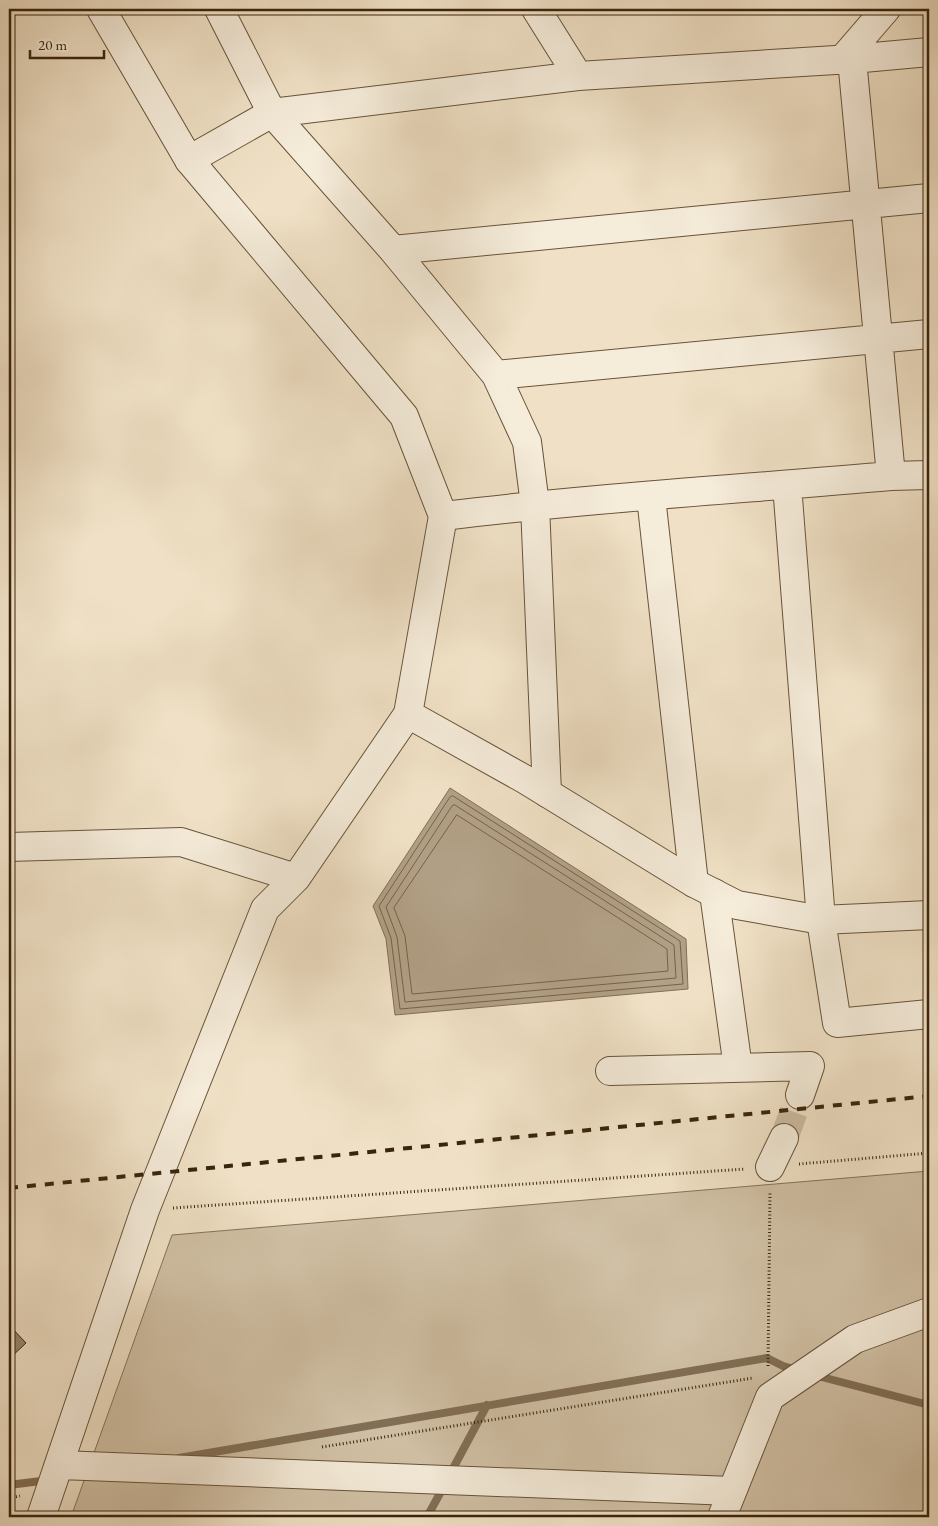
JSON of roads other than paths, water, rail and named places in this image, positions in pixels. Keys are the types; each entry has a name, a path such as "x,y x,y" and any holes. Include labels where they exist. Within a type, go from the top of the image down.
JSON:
{"street":[{"path":"35,1506 60,1465 145,1210 265,909 296,878 408,714 443,516 404,416 189,160 101,9"},
{"path":"219,9 272,113 393,250 496,375 527,442 535,505 547,792"},
{"path":"536,9 578,76"},
{"path":"886,9 847,59 866,204 891,476"},
{"path":"189,160 272,113 578,76 929,52"},
{"path":"393,250 929,198"},
{"path":"496,375 929,334"},
{"path":"443,516 535,505 651,498 891,476 929,475"},
{"path":"787,485 821,920 837,1023 929,1014"},
{"path":"651,498 704,888 738,1068"},
{"path":"408,714 547,792 704,888 737,905 821,920 929,915"},
{"path":"9,847 181,842 296,878"},
{"path":"610,1071 810,1066 800,1095"},
{"path":"770,1167 784,1138"},
{"path":"722,1517 769,1386 855,1340 929,1312"},
{"path":"60,1465 732,1490"}],"water":[{"path":"450,788 686,939 688,989 395,1015 386,939 373,906"}],"waterway":[{"path":"179,1458 767,1358 783,1366 798,1370"},
{"path":"814,1375 929,1405"},
{"path":"449,1476 487,1405"},
{"path":"9,1485 49,1480"},
{"path":"427,1517 444,1486"}],"tunnel":[{"path":"784,1138 800,1095"}],"railway":[{"path":"9,1188 929,1096"}]}
